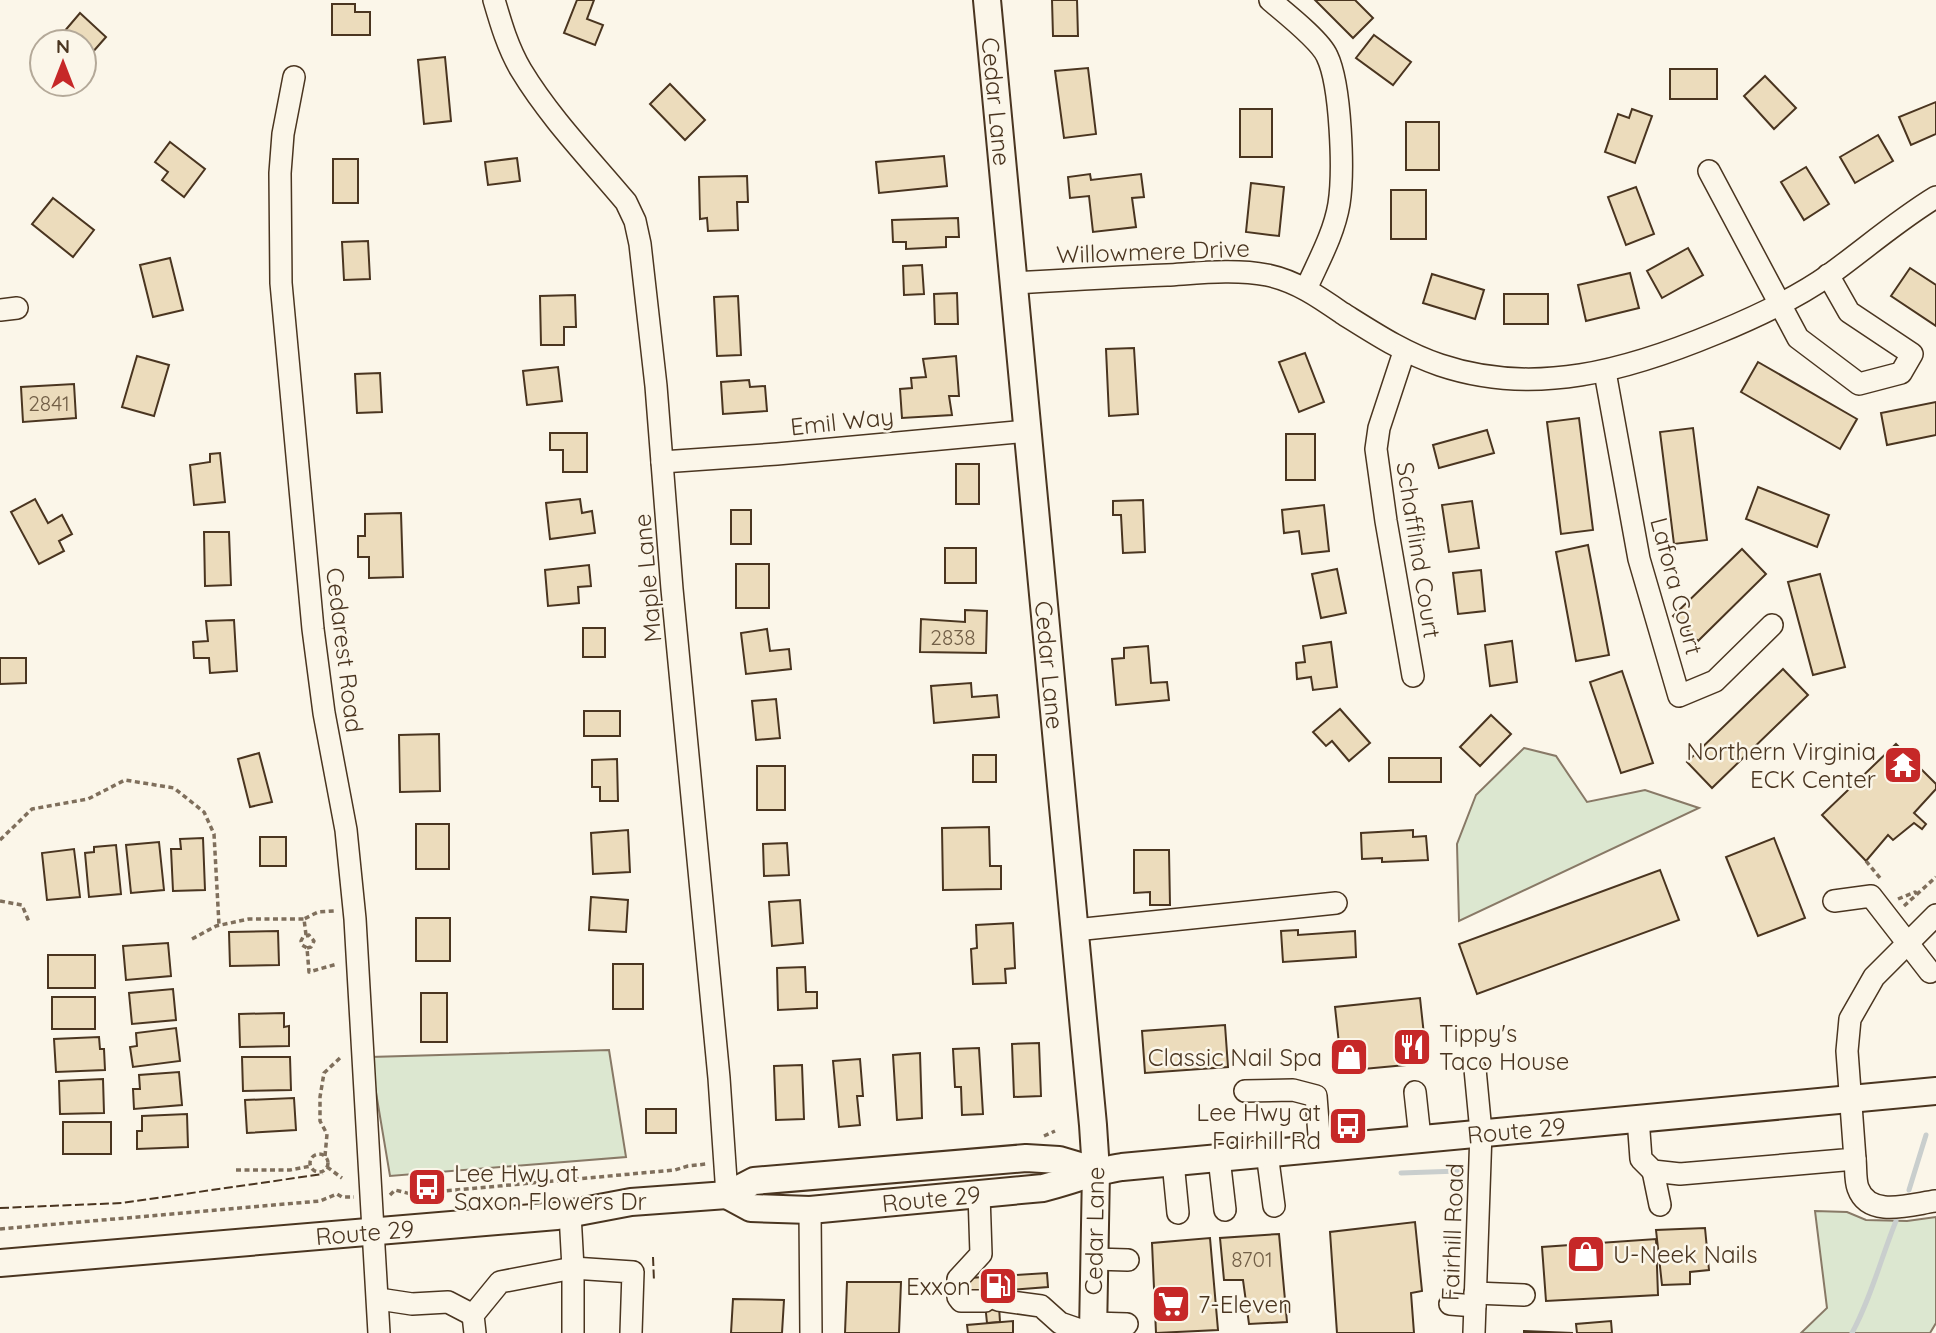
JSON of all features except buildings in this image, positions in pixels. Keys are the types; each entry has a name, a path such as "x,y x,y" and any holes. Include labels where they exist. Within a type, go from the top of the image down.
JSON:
{"main road":[{"name":"Cedar Lane","path":"987,0 1096,1171 1092,1330"},
{"name":"Route 29","path":"727,1195 751,1208 810,1210 1043,1188 1072,1181 1096,1171 1173,1162 1936,1091"},
{"name":"Route 29","path":"0,1263 570,1214 631,1202 727,1195 754,1181 1026,1158 1059,1160 1096,1171"}],"street":[{"name":"Maple Lane","path":"494,0 505,37 520,69 540,98 625,202 635,221 645,276 727,1195"},
{"path":"1270,0 1327,54 1336,89 1340,140 1339,203 1333,228 1306,289"},
{"name":"Cedarest Road","path":"294,77 283,134 280,173 281,283 313,629 324,713 346,830 355,919 379,1333"},
{"path":"1709,171 1782,303 1798,338 1859,384 1900,373 1912,354 1849,312 1828,275"},
{"name":"Willowmere Drive","path":"1014,283 1246,273 1283,279 1306,289 1404,352 1456,371 1524,379 1605,372 1670,352 1782,303 1828,275 1906,215 1936,197"},
{"name":"Schafflind Court","path":"1404,352 1379,428 1377,449 1386,521 1413,676"},
{"name":"Lafora Court","path":"1605,372 1639,559 1679,696 1715,681 1772,625"},
{"name":"Emil Way","path":"662,462 1027,431"},
{"path":"1834,901 1871,896 1930,972"},
{"path":"1075,930 1336,903"},
{"path":"1936,915 1874,977 1850,1019 1847,1051 1858,1188 1867,1201 1881,1208 1936,1201"},
{"name":"Fairhill Road","path":"1474,1333 1475,1299 1469,1186 1481,1132 1475,1069"},
{"path":"1244,1091 1293,1090 1315,1096 1320,1148"},
{"path":"1415,1092 1420,1138"},
{"path":"1637,1118 1641,1159 1653,1171 1660,1205"},
{"path":"1267,1153 1274,1206"},
{"path":"1219,1158 1226,1210"},
{"path":"1653,1171 1680,1174 1855,1159"},
{"path":"1173,1162 1178,1213"},
{"path":"979,1194 981,1254 958,1279 958,1297 961,1301 992,1300 1041,1306 1060,1323 1092,1330 1128,1324"},
{"path":"810,1210 811,1333"},
{"path":"570,1214 573,1333"},
{"path":"1094,1259 1128,1259"},
{"path":"379,1299 412,1304 447,1302 474,1324 500,1282 573,1269 634,1272 631,1333"},
{"path":"1450,1304 1524,1295"}],"path":[{"path":"0,839 32,809 88,799 125,780 174,788 204,812 214,834 219,925"},
{"path":"1904,906 1936,877"},
{"path":"0,901 22,905 29,922"},
{"path":"191,939 219,925 249,919 304,919 318,912 335,911 340,918"},
{"path":"304,919 306,935 301,941 307,948"},
{"path":"306,935 311,936 314,941 312,947 307,948"},
{"path":"307,948 309,972 337,965 340,958"},
{"path":"327,1167 327,1134 320,1121 320,1097 324,1073 340,1058"},
{"path":"1036,1138 1055,1131"},
{"path":"311,1166 314,1156 325,1156"},
{"path":"0,1229 320,1201 337,1194 342,1197 370,1197 390,1195 395,1190 411,1194 675,1170 726,1162"},
{"path":"311,1166 317,1171 327,1167"},
{"path":"236,1170 290,1170 311,1166"},
{"path":"327,1167 342,1178"}],"green space":[{"path":"1524,748 1556,756 1587,802 1645,790 1699,808 1459,921 1457,844 1476,795"},
{"path":"609,1050 626,1157 390,1176 370,1057"},
{"path":"1815,1211 1847,1212 1866,1220 1907,1221 1936,1217 1936,1323 1930,1333 1801,1333 1827,1308"}],"waterway":[{"path":"1909,1190 1926,1135"},
{"path":"1401,1173 1459,1171"},
{"path":"1852,1333 1896,1221"}],"fence":[{"path":"0,1208 122,1203 323,1174"},
{"path":"653,1257 654,1281"}],"place":[{"name":"Northern Virginia ECK Center","path":"1903,765"},
{"name":"Tippy's Taco House","path":"1412,1047"},
{"name":"Classic Nail Spa","path":"1349,1057"},
{"name":"Lee Hwy at Fairhill Rd","path":"1348,1126"},
{"name":"Lee Hwy at Saxon Flowers Dr","path":"427,1187"},
{"name":"U-Neek Nails","path":"1586,1254"},
{"name":"Exxon","path":"998,1286"},
{"name":"7-Eleven","path":"1171,1304"}]}
